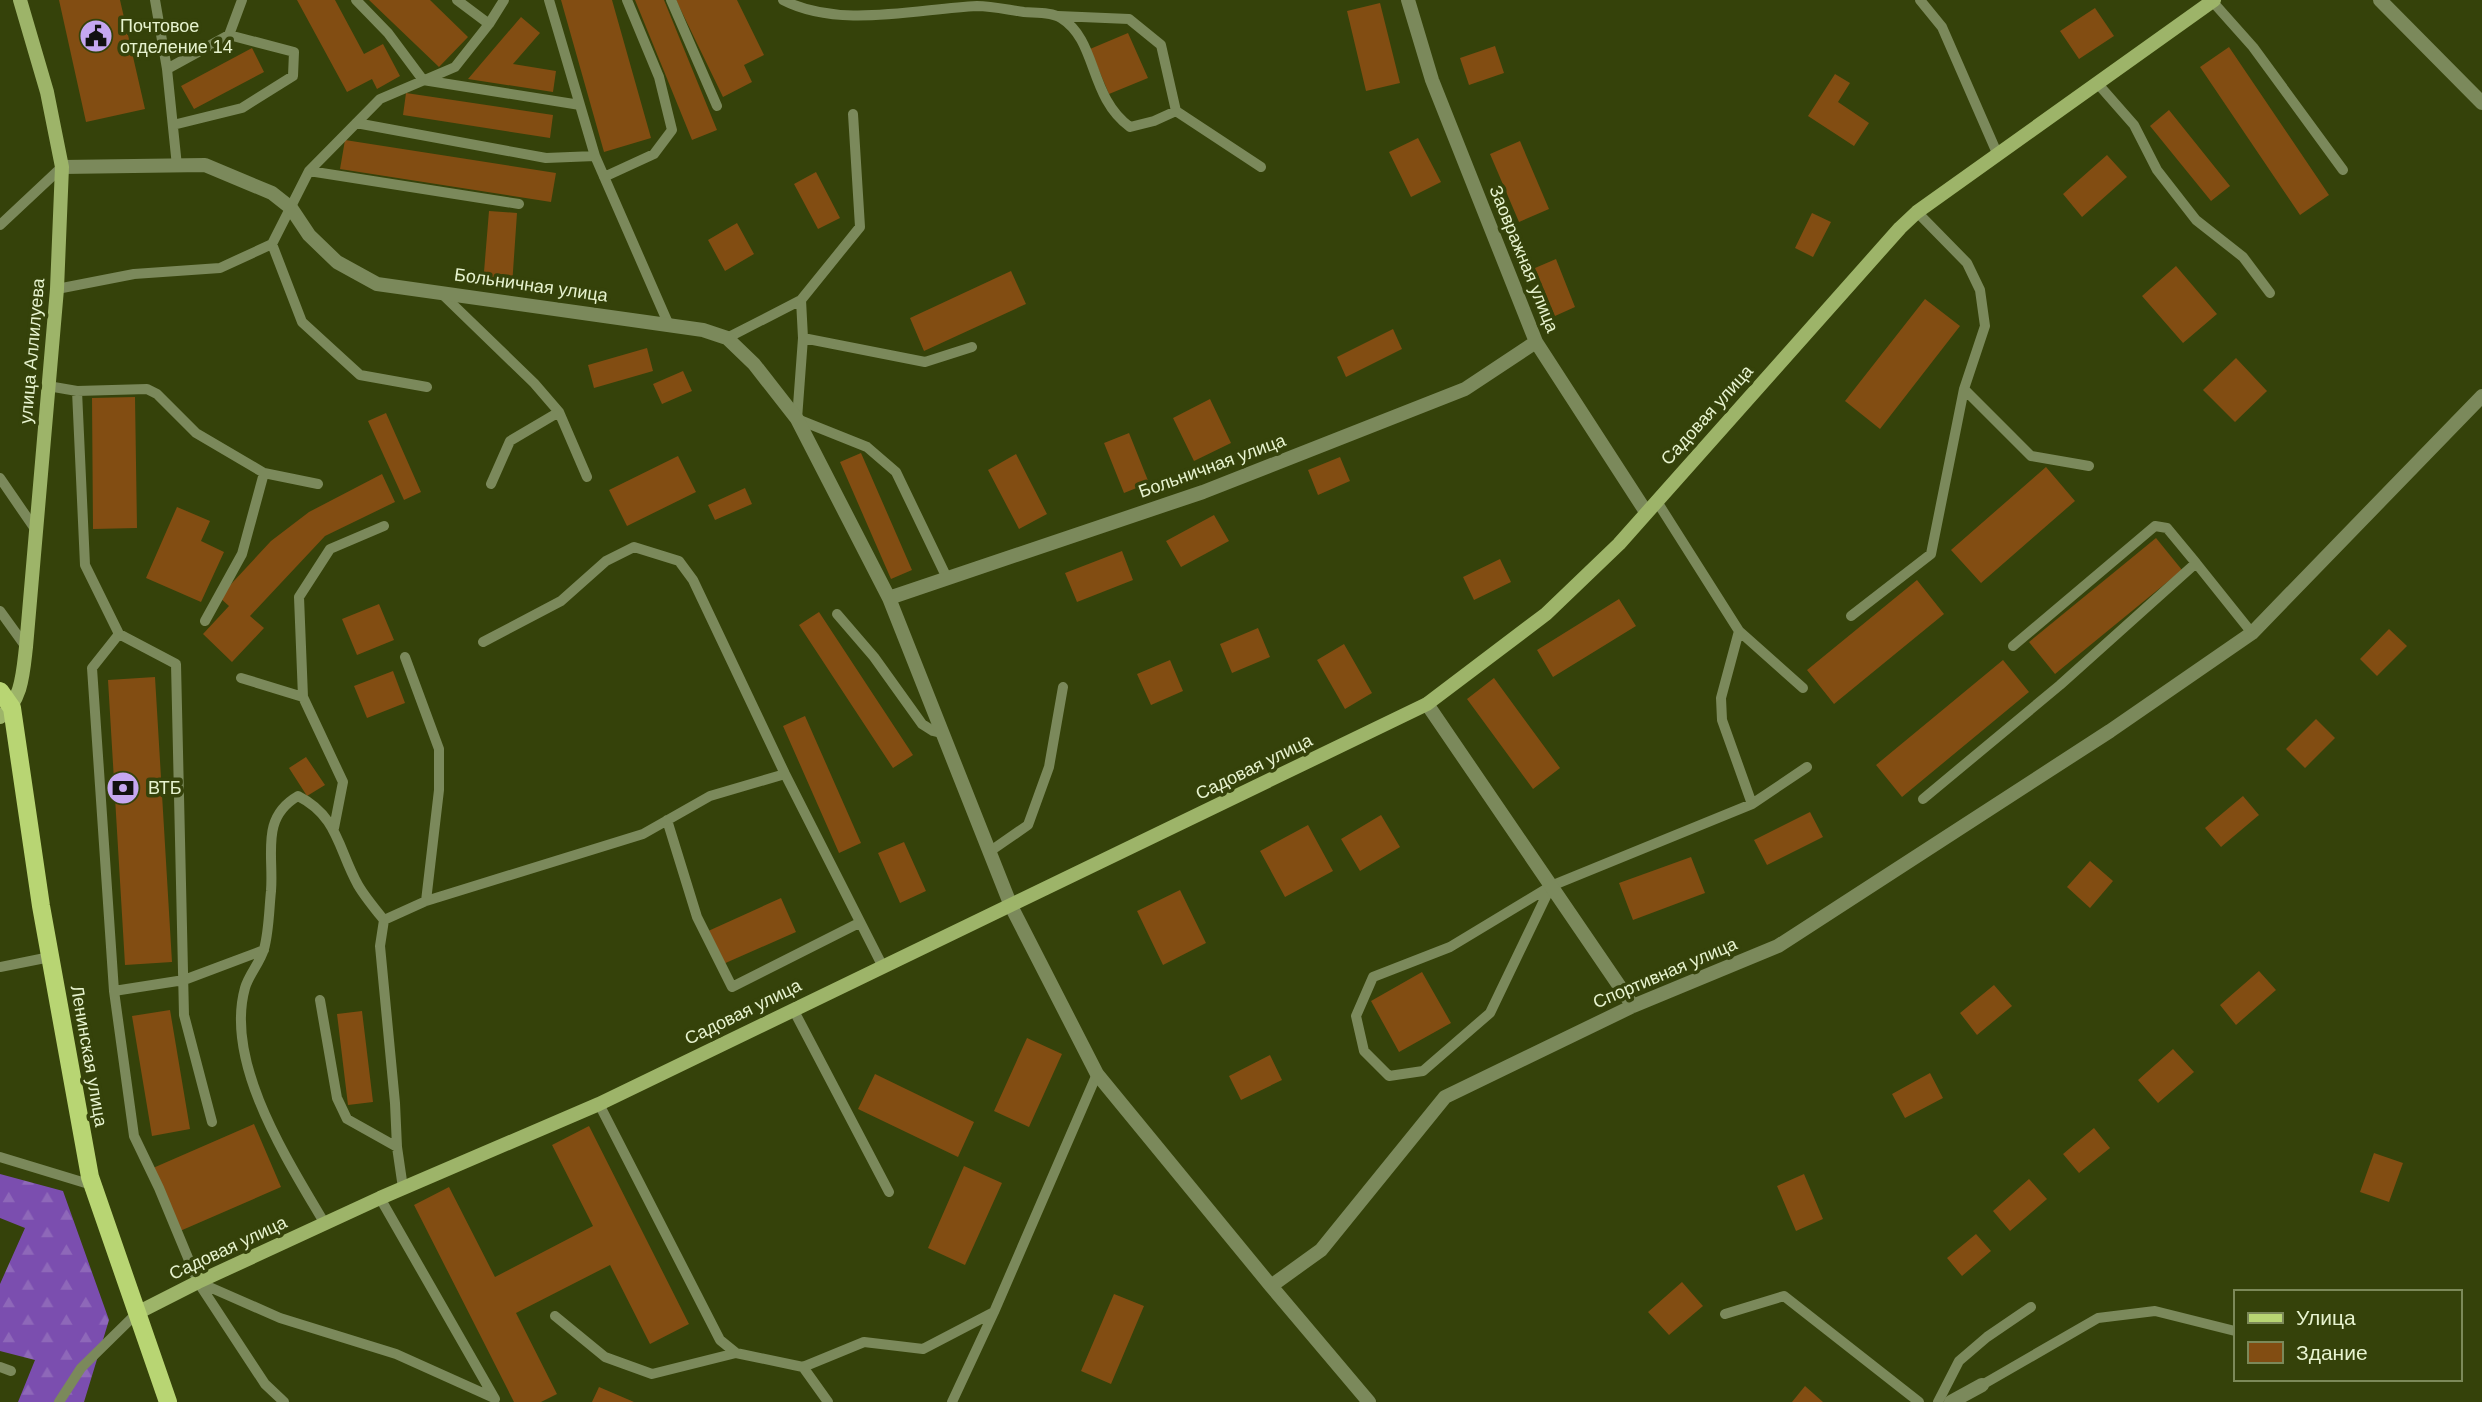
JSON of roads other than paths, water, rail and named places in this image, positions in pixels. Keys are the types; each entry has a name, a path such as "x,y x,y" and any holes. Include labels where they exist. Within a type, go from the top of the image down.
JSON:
{"main road":[{"name":"Ленинская улица","path":"0,691 92,1185 168,1402"}],"street":[{"name":"улица Аллилуева","path":"6,713 22,680 26,648 57,289 62,167 47,92 20,0"},
{"name":"Заовражная улица","path":"1408,0 1432,80 1536,342 1646,512"},
{"path":"2380,0 2482,103"},
{"name":"Садовая улица","path":"137,1313 380,1198 599,1104 1427,704 1546,614 1619,544 1917,212 2213,1"},
{"name":"Больничная улица","path":"62,167 205,165 272,193 291,208 309,235 337,262 377,284 668,323 727,338 754,364 797,419 889,598 1011,906 1097,1074 1270,1286 1369,1402"},
{"name":"Больничная улица","path":"889,598 1203,492 1465,389 1536,342"},
{"name":"Спортивная улица","path":"1270,1286 1321,1250 1445,1097 1633,1006 1778,946 2110,731 2252,633 2482,396"},
{"path":"1427,704 1633,1006"},
{"path":"1951,1402 1982,1385"}],"lane":[{"path":"155,0 167,69 177,166"},
{"path":"167,69 229,35 242,0"},
{"path":"356,0 388,33 423,80 580,106"},
{"path":"457,0 489,24"},
{"path":"57,289 134,274 220,268 272,244 309,171 380,99 456,66 504,0"},
{"path":"549,0 595,156 668,323"},
{"path":"604,177 654,154 672,130 659,77 627,0"},
{"path":"671,0 718,106"},
{"path":"783,0 798,8 845,16 980,6 1058,16 1129,19 1161,45 1176,111 1261,167"},
{"path":"1920,0 1942,27 1997,153"},
{"path":"2213,1 2253,47 2343,170"},
{"path":"1058,16 1078,32 1103,98 1115,116 1130,127 1154,121 1176,111"},
{"path":"173,125 242,108 293,76 294,52 229,35"},
{"path":"2098,84 2134,125 2157,170 2196,220 2243,257 2270,293"},
{"path":"727,338 802,300 860,228 853,114"},
{"path":"356,123 546,159 595,156"},
{"path":"0,226 62,167"},
{"path":"309,171 519,204"},
{"path":"1850,617 1931,554 1965,389 1985,326 1980,290 1967,263 1917,212"},
{"path":"272,244 302,321 360,375 426,387"},
{"path":"440,293 534,383 559,412 587,477"},
{"path":"802,300 803,338 797,419 867,447 896,472 947,578"},
{"path":"803,338 925,362 972,347"},
{"path":"48,386 77,391 147,389 157,394 197,433 264,473 318,484"},
{"path":"1965,389 2031,456 2089,466"},
{"path":"77,391 85,565 119,634 176,664 184,1015 212,1122"},
{"path":"491,484 510,441 559,412"},
{"path":"205,621 242,554 264,473"},
{"path":"0,478 35,529"},
{"path":"1656,500 1739,631 1803,688"},
{"path":"334,828 342,782 303,697 299,597 330,549 384,526"},
{"path":"2013,646 2155,526 2167,528 2252,633"},
{"path":"484,642 561,601 606,561 634,547 680,561 693,580 785,774 883,967"},
{"path":"1923,799 2060,685 2196,563"},
{"path":"0,611 26,648"},
{"path":"837,614 874,657 922,724 941,733"},
{"path":"1739,631 1721,698 1723,720 1752,804"},
{"path":"119,634 92,668 114,991 134,1136 198,1282 265,1384 284,1402"},
{"path":"405,657 439,749 439,790 426,901"},
{"path":"241,678 303,697"},
{"path":"989,852 1028,825 1049,767 1063,688"},
{"path":"1550,886 1490,1013 1423,1071 1389,1076 1364,1051 1356,1016 1373,977 1450,947 1550,886 1752,804 1807,766"},
{"path":"384,920 426,901 643,834 710,796 785,774"},
{"path":"325,1224 287,1159 252,1085 241,1034 246,988 264,950 271,887 272,825 285,804 298,796 314,804 334,828 358,884 384,920 380,946 403,1188"},
{"path":"667,820 697,917 732,988 859,923"},
{"path":"114,991 184,979 264,950"},
{"path":"0,967 50,957"},
{"path":"320,1000 337,1098 347,1119 397,1147"},
{"path":"793,1009 889,1192"},
{"path":"952,1402 1097,1074"},
{"path":"599,1104 720,1340 736,1353"},
{"path":"0,1157 92,1185"},
{"path":"380,1198 495,1400"},
{"path":"198,1282 280,1318 396,1354 495,1400"},
{"path":"1725,1314 1784,1296 1919,1402"},
{"path":"1938,1402 1959,1361 1987,1337 2031,1307"},
{"path":"1982,1385 2098,1318 2155,1311 2234,1331"},
{"path":"555,1316 605,1357 652,1374 736,1353 803,1367 864,1342 923,1349 994,1312"},
{"path":"59,1402 81,1368 137,1313"},
{"path":"803,1367 828,1402"}],"place":[{"name":"Почтовое отделение 14","path":"96,36"},
{"name":"ВТБ","path":"123,788"}]}
